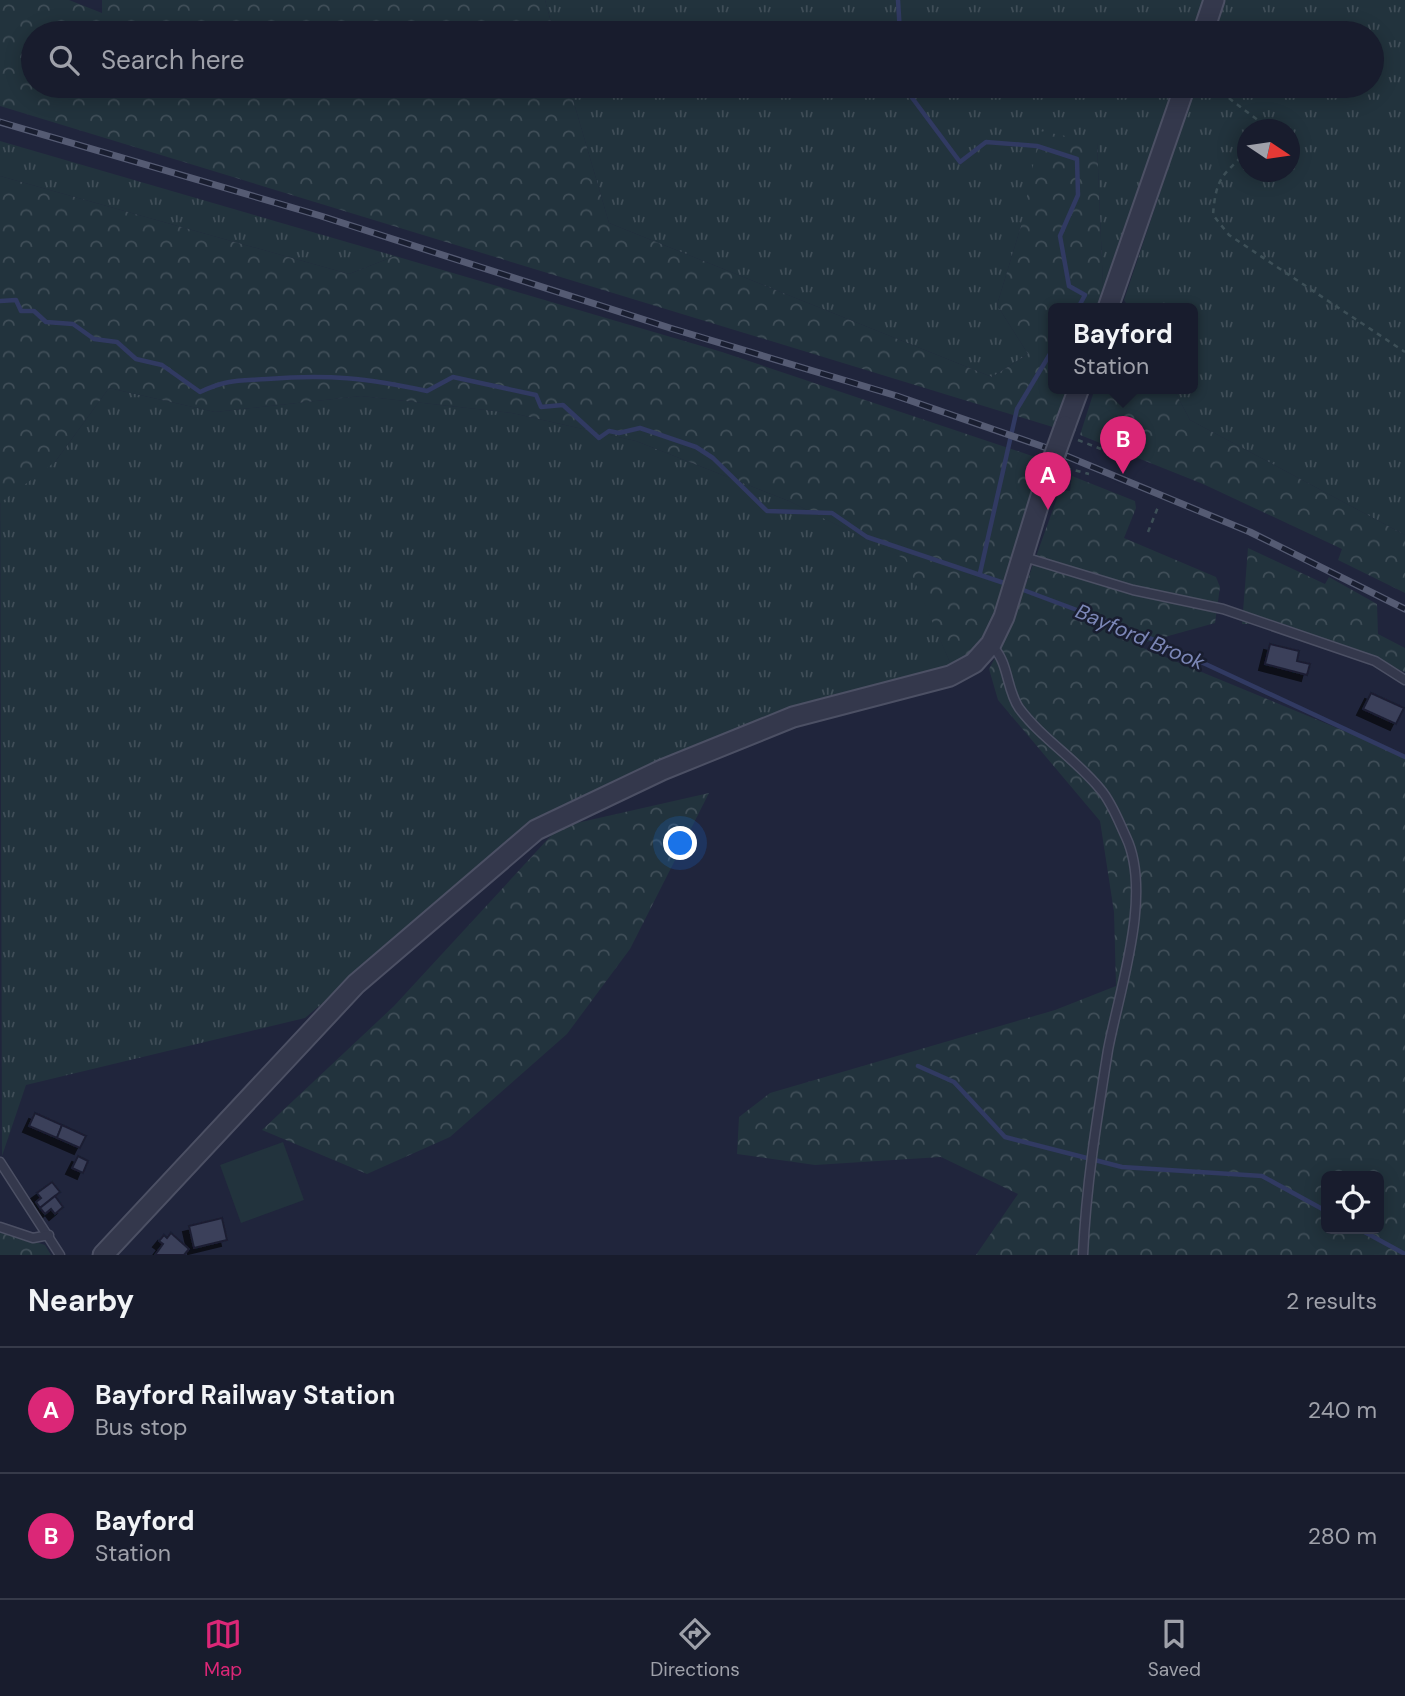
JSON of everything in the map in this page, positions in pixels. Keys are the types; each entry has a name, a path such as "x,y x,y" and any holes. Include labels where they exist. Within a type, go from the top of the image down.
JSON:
{"street":[{"path":"1207,21 1214,0"},
{"path":"1110,303 1181,98"},
{"path":"103,1255 356,984 536,830 662,770 793,717 950,676 974,663 991,644 1004,617 1069,432 1078,394"}],"lane":[{"path":"1024,557 1133,590 1223,609 1375,661 1405,680"},
{"path":"991,644 1000,653 1017,706 1102,791 1128,840 1133,863 1135,893 1131,949 1109,1048 1086,1202 1083,1255"},
{"path":"0,1162 60,1255"},
{"path":"0,1227 33,1238 49,1236"}],"path":[{"path":"1229,98 1256,119"},
{"path":"1237,160 1222,174 1214,195 1213,215 1229,235 1405,352"},
{"path":"1069,432 1101,449"},
{"path":"1055,468 1090,474"},
{"path":"1148,531 1158,507"}],"green space":[{"path":"0,0 69,0 102,13 102,0 545,0 551,21 21,21 21,98 573,98 609,223 992,377 1028,354 997,305 1021,226 1040,131 1097,142 1103,288 1098,303 1048,303 1048,394 1067,394 1056,428 0,106"},
{"path":"545,0 1203,0 1196,21 551,21"},
{"path":"1225,0 1405,0 1405,535 1190,420 1176,394 1198,394 1198,303 1126,303 1124,300 1192,98 1384,98 1384,21 1218,21"},
{"path":"573,98 1170,98 1103,288 1097,142 1021,226 997,305 1028,354 992,377 609,223"},
{"path":"0,141 395,256 349,274 0,176"},
{"path":"0,176 349,274 395,256 722,352 1041,459 1045,461 998,614 972,655 951,665 905,559 789,501 636,441 512,413 361,396 215,412 109,388 55,462 0,503"},
{"path":"109,388 215,412 361,396 512,413 636,441 789,501 906,559 951,665 656,765 531,827 305,1018 26,1085 2,1156 0,431 55,462"},
{"path":"1093,394 1176,394 1190,420 1405,535 1405,593 1338,560 1342,549 1203,484 1080,435"},
{"path":"1072,476 1135,501 1136,508 1124,538 1216,577 1220,587 1215,623 1136,645 1405,756 1405,1255 976,1255 1018,1194 941,1157 815,1165 737,1154 739,1117 770,1093 1055,1010 1116,986 1114,912 1100,821 998,700 989,669 1008,634 1060,490 1070,491"},
{"path":"1248,548 1325,584 1329,577 1377,604 1378,634 1405,648 1405,672 1284,624 1242,624"},
{"path":"709,793 630,949 567,1034 450,1137 367,1174 262,1130 394,1006 559,827"},
{"path":"283,1142 304,1200 241,1223 220,1165"},
{"path":"0,1231 45,1245 51,1255 0,1255"}],"building":[{"path":"1270,644 1299,651 1297,661 1310,664 1307,675 1265,664"},
{"path":"1371,693 1404,708 1396,724 1363,709"},
{"path":"35,1113 62,1125 57,1138 29,1126"},
{"path":"62,1125 86,1136 80,1148 57,1138"},
{"path":"78,1156 88,1161 83,1173 72,1168"},
{"path":"52,1182 60,1192 40,1208 36,1202 41,1198 37,1193"},
{"path":"55,1196 63,1207 55,1214 51,1209 45,1214 40,1208"},
{"path":"222,1218 227,1240 194,1248 189,1226"},
{"path":"171,1233 189,1249 184,1255 155,1255 163,1244 159,1241 164,1235 167,1238"}],"waterway":[{"path":"898,0 899,21"},
{"path":"912,98 960,162 986,142 1037,146 1077,159 1078,195 1060,236 1069,286 1085,295 1081,303"},
{"path":"0,301 16,300 21,311 34,311 46,322 73,324 94,339 117,342 136,359 162,365 200,392 233,381 309,377 366,380 427,391 453,377 536,395 541,407 563,405 599,438 609,431 619,433 640,428 696,447 713,458 767,511 832,513 867,537 1010,585"},
{"path":"980,573 1017,409 1048,357"},
{"name":"Bayford Brook","path":"1018,588 1141,634 1405,757"},
{"path":"918,1066 954,1082 1005,1137 1122,1167 1262,1176 1321,1208"},
{"path":"1368,1234 1405,1254"}],"railway":[{"path":"0,122 321,216 670,328 897,396 1047,448 1250,532 1405,609"}],"place":[{"name":"Bayford","path":"1123,474"},
{"name":"Bayford Railway Station","path":"1048,510"}]}
